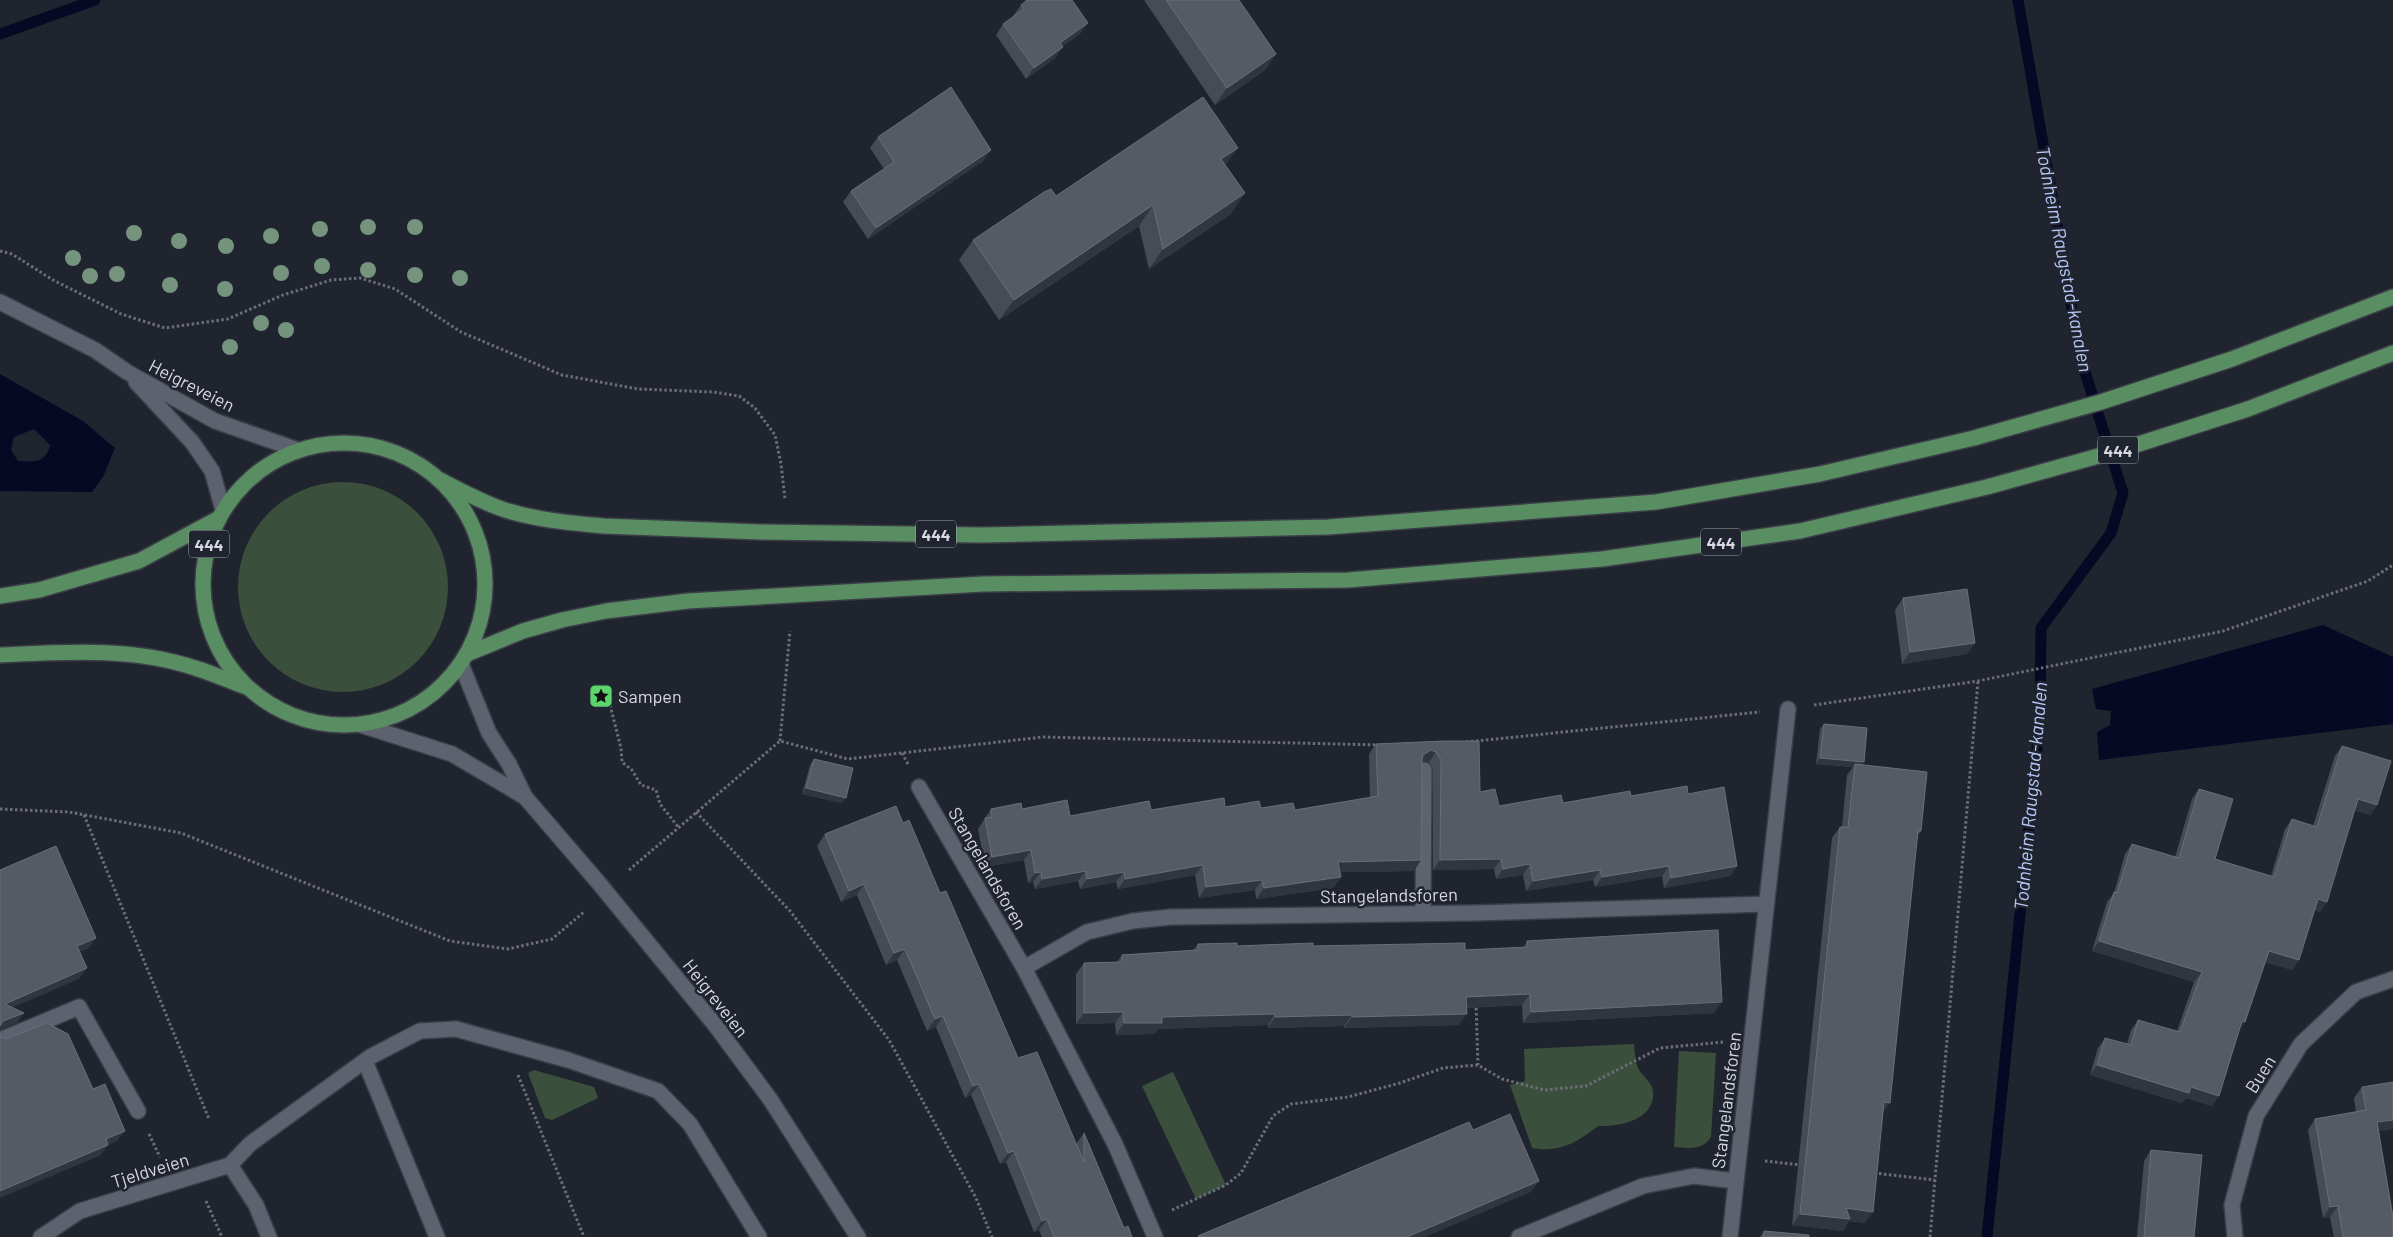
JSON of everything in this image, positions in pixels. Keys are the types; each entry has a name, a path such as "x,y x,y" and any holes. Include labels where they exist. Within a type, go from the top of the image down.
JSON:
{"highway":[{"name":"444","path":"248,689 225,660 209,626 202,590 206,553 221,514 243,485 268,464 298,450 330,443 370,444 406,457 438,479 479,500 506,510 562,522 604,526 760,532 982,535 1328,527 1656,502 1820,474 1974,438 2101,402 2232,359 2393,297"},
{"name":"444","path":"464,659 522,631 562,620 606,611 688,601 983,584 1348,580 1602,559 1800,531 1987,487 2120,450 2248,409 2393,353"},
{"name":"444","path":"0,655 64,652 127,654 195,668 248,689 279,710 304,720 332,725 361,725 390,718 418,705 441,687 464,659 480,624 485,593 484,561 475,531 460,503 438,479"},
{"name":"444","path":"0,596 39,590 139,561 221,514"}],"street":[{"name":"Heigreveien","path":"0,302 95,350 127,372 215,421 298,450"},
{"name":"Heigreveien","path":"127,372 192,442 212,471 221,514"},
{"name":"Heigreveien","path":"464,659 489,733 509,764 525,797 598,882 715,1025 770,1099 858,1237"},
{"name":"Stangelandsforen","path":"1730,1237 1788,709"},
{"name":"Heigreveien","path":"361,725 452,754 525,797"},
{"path":"1423,913 1424,770"},
{"name":"Stangelandsforen","path":"919,787 1024,968 1115,1144 1155,1237"},
{"name":"Stangelandsforen","path":"1024,968 1087,932 1133,921 1171,917 1423,913 1766,904"},
{"name":"Buen","path":"2236,1237 2232,1206 2256,1116 2301,1044 2356,992 2393,979"},
{"path":"0,1040 79,1007 138,1111"},
{"path":"269,1237 256,1205 230,1165 250,1144 366,1060 420,1031 456,1030 568,1060 658,1091 690,1124 759,1237"},
{"path":"366,1060 437,1237"},
{"name":"Tjeldveien","path":"41,1237 80,1212 230,1165"},
{"name":"Stangelandsforen","path":"1518,1237 1643,1186 1694,1176 1735,1181"}],"path":[{"path":"0,251 12,254 54,280 121,314 165,328 228,320 283,295 331,280 360,278 395,289 461,332 562,375 638,389 714,392 739,396 755,408 775,435 785,498"},
{"path":"1463,742 1788,709 1978,680 2064,664 2223,631 2368,581 2393,565"},
{"path":"629,870 780,741 790,631"},
{"path":"1930,1237 1978,680"},
{"path":"610,705 622,748 622,762 632,770 641,785 656,790 660,804 679,828"},
{"path":"780,741 848,759 1043,737 1385,745"},
{"path":"0,808 84,815 181,833 450,941 508,949 552,939 584,912"},
{"path":"696,812 790,911 890,1040 976,1198 992,1237"},
{"path":"84,815 210,1119"},
{"path":"1476,998 1478,1065"},
{"path":"1148,1220 1226,1185 1241,1173 1273,1116 1291,1104 1348,1097 1400,1084 1443,1068 1478,1065 1502,1079 1544,1090 1586,1086 1660,1048 1752,1039"},
{"path":"506,1043 584,1237"},
{"path":"1739,1158 1808,1166"},
{"path":"1866,1172 1935,1180"},
{"path":"204,1195 222,1237"}],"green space":[{"path":"343,482 363,484 383,490 410,506 424,520 440,547 446,567 448,587 446,607 440,627 424,654 410,668 383,684 363,690 343,692 323,690 303,684 276,668 262,654 246,627 240,607 238,587 240,567 246,547 262,520 276,506 303,490 323,484"},
{"path":"1634,1044 1638,1068 1651,1085 1653,1091 1649,1109 1634,1120 1625,1123 1598,1126 1575,1142 1559,1148 1532,1148 1510,1085 1525,1081 1524,1049"},
{"path":"1679,1051 1716,1053 1711,1137 1704,1145 1695,1148 1674,1147"},
{"path":"534,1070 594,1087 598,1098 552,1120 545,1118 528,1073"},
{"path":"1173,1072 1226,1185 1196,1199 1142,1086"}],"water":[{"path":"0,374 83,421 115,448 103,477 92,492 0,491","holes":["34,429 50,445 46,455 34,461 18,461 11,450 14,437"]},
{"path":"2323,625 2393,657 2393,724 2099,760 2097,732 2110,725 2111,711 2096,709 2092,689"}],"building":[{"path":"1027,0 1072,0 1088,23 1060,43 1063,47 1034,68 1003,24 1024,9 1021,5"},
{"path":"1166,0 1239,0 1276,54 1227,88"},
{"path":"951,87 991,150 876,228 851,191 894,162 878,137"},
{"path":"1203,97 1238,148 1221,159 1245,193 1163,249 1153,205 1014,300 973,240 1044,192 1051,189 1056,196"},
{"path":"1967,589 1975,643 1910,652 1903,598"},
{"path":"1824,724 1867,728 1864,762 1820,758"},
{"path":"1479,741 1480,792 1495,789 1499,806 1561,795 1563,803 1630,791 1631,796 1687,786 1688,794 1724,787 1737,866 1671,878 1669,866 1602,877 1600,870 1533,881 1530,864 1503,869 1501,859 1440,860 1441,760 1436,752 1431,750 1423,755 1422,760 1421,860 1338,862 1341,877 1264,888 1262,880 1206,887 1203,865 1125,879 1124,872 1087,879 1086,871 1042,879 1041,872 1035,873 1031,850 992,857 985,818 992,817 991,809 1021,803 1022,809 1067,800 1070,816 1149,801 1151,810 1224,798 1225,807 1259,801 1261,808 1293,803 1295,810 1378,796 1376,744"},
{"path":"2342,746 2391,761 2377,805 2358,799 2327,902 2318,899 2299,960 2269,951 2245,1022 2242,1021 2219,1096 2191,1087 2189,1093 2097,1065 2105,1038 2131,1045 2138,1020 2180,1032 2202,972 2099,941 2114,892 2117,893 2132,844 2179,858 2199,789 2233,799 2215,859 2274,877 2292,819 2317,827"},
{"path":"814,759 853,768 846,798 806,788"},
{"path":"1855,764 1927,772 1921,831 1918,831 1890,1103 1884,1102 1873,1212 1846,1208 1850,1219 1800,1214 1840,827 1848,827"},
{"path":"896,806 903,823 909,820 940,893 946,891 1018,1058 1037,1052 1084,1162 1084,1133 1124,1228 1128,1226 1132,1237 1054,1237 1047,1219 1042,1221 1014,1151 1008,1153 979,1084 973,1086 943,1016 935,1019 905,949 894,953 864,884 849,891 825,834"},
{"path":"56,846 96,938 77,946 87,968 5,1004 24,1013 3,1021 0,1026 0,870"},
{"path":"1718,930 1722,1002 1531,1012 1530,994 1466,997 1467,1014 1275,1017 1275,1014 1162,1017 1162,1023 1124,1023 1123,1012 1084,1013 1084,963 1122,962 1122,955 1198,950 1198,944 1237,943 1237,946 1313,943 1313,946 1465,943 1465,950 1528,947 1527,941"},
{"path":"47,1023 68,1034 93,1089 105,1084 125,1131 106,1139 108,1145 0,1191 0,1034 1,1037 6,1039"},
{"path":"2393,1082 2393,1120 2377,1122 2393,1217 2393,1237 2343,1237 2338,1206 2330,1207 2315,1119 2366,1110 2362,1087"},
{"path":"1510,1114 1539,1181 1407,1237 1198,1236 1469,1122 1473,1130"},
{"path":"2151,1150 2202,1155 2194,1237 2144,1237"},
{"path":"1764,1231 1809,1235 1809,1237 1763,1237"}],"waterway":[{"name":"Todnheim Raugstad-kanalen","path":"0,34 95,0"},
{"name":"Todnheim Raugstad-kanalen","path":"1987,1237 2040,719 2041,628 2111,533 2123,493 2080,356 2018,0"}],"place":[{"name":"Sampen","path":"601,696"}]}
